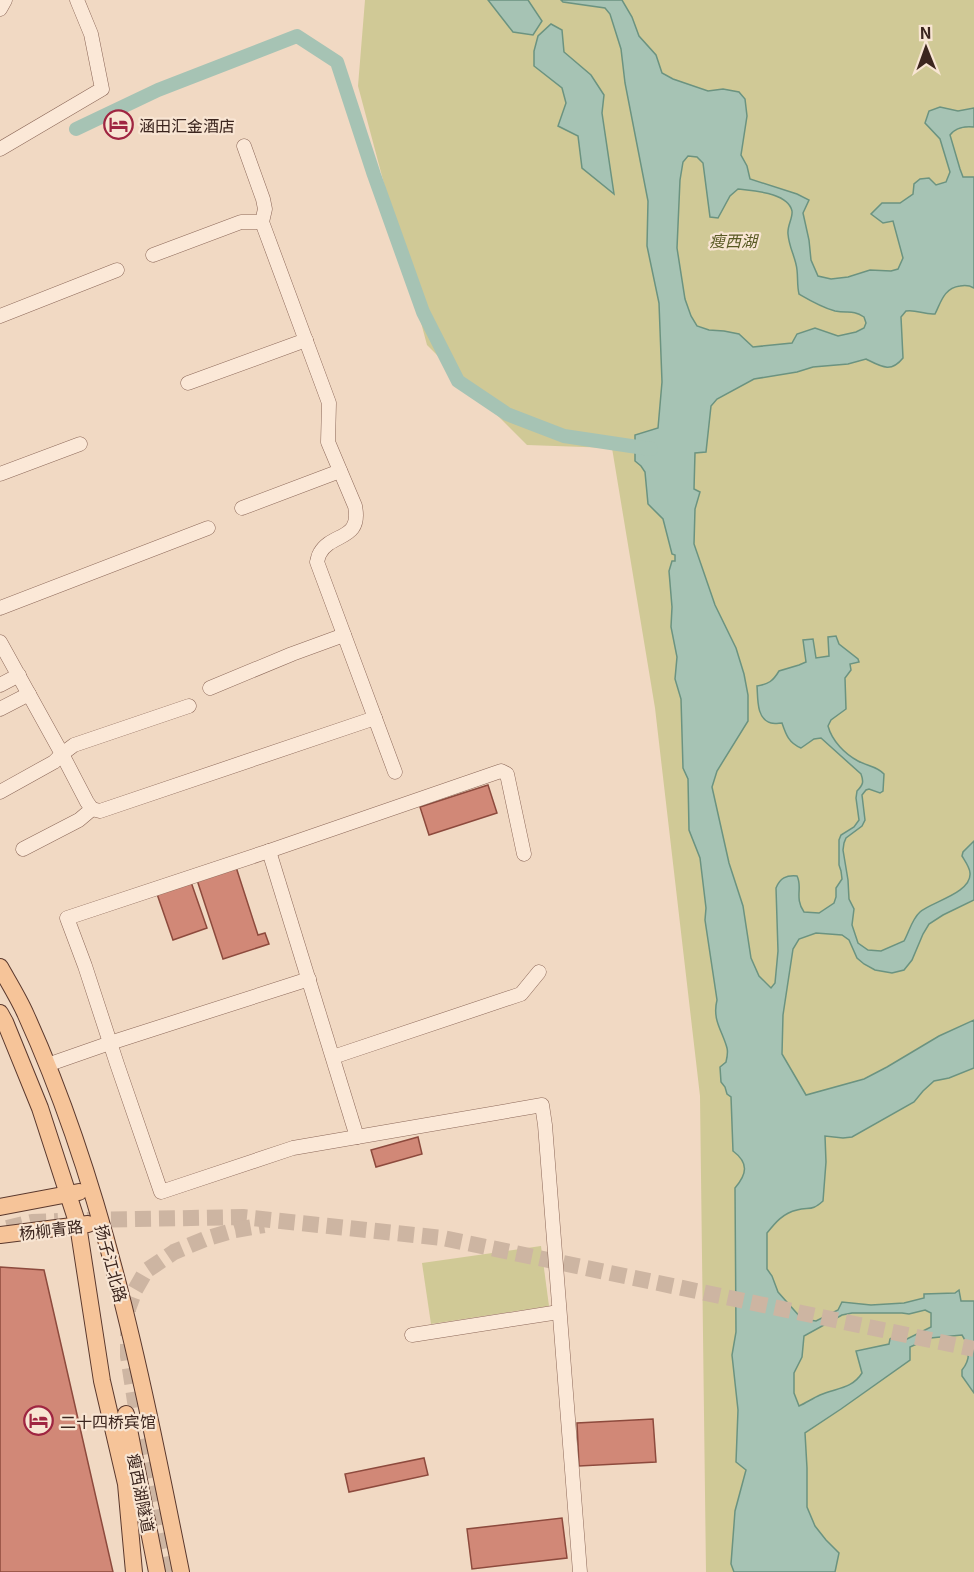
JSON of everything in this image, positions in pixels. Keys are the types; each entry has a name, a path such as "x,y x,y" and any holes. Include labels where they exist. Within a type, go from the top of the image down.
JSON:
{"main road":[{"name":"扬子江北路","path":"0,967 26,1014 61,1101 92,1190 146,1400 181,1572"},
{"name":"扬子江北路","path":"0,1013 40,1108 78,1225 102,1381 126,1484 134,1572"},
{"name":"杨柳青路","path":"0,1207 92,1190"},
{"name":"杨柳青路","path":"0,1235 101,1223"},
{"name":"瘦西湖隧道","path":"126,1414 157,1572"}],"street":[{"path":"0,9 5,0"},
{"path":"0,149 102,89 91,34 77,0"},
{"path":"244,146 265,209 262,222 329,403 328,442 357,516 355,526 320,553 317,562 395,772"},
{"path":"153,255 241,222 262,222"},
{"path":"0,316 117,270"},
{"path":"188,383 306,340"},
{"path":"0,474 80,444"},
{"path":"242,507 340,471"},
{"path":"0,608 208,528"},
{"path":"210,688 344,635"},
{"path":"0,642 87,802 92,809 100,811 375,718"},
{"path":"0,685 19,675"},
{"path":"0,709 29,694"},
{"path":"0,792 54,762 74,746 189,706"},
{"path":"524,854 507,774 501,771 68,918 161,1192 293,1148 542,1105 580,1572"},
{"path":"23,849 79,820 92,809"},
{"path":"269,851 357,1137"},
{"path":"333,1057 521,994 539,972"},
{"path":"46,1065 309,979"},
{"path":"412,1335 559,1311"}],"green space":[{"name":"瘦西湖","path":"365,0 974,0 974,1572 706,1572 700,1096 655,708 612,448 527,445 427,345 358,86"},
{"path":"541,1246 549,1306 431,1324 422,1263"}],"shaded area":[{"path":"488,0 528,0 542,21 533,35 513,32"},
{"name":"瘦西湖","path":"561,0 622,0 639,36 656,55 662,73 708,91 723,89 739,92 745,99 747,116 741,155 750,179 809,200 803,213 811,260 818,276 831,279 848,277 870,270 898,269 903,258 893,221 883,223 871,214 882,203 900,203 913,194 914,184 920,179 929,178 936,185 946,182 950,172 940,139 925,123 929,111 940,107 958,111 974,108 974,127 960,128 950,135 963,177 974,177 974,288 964,285 950,290 944,296 935,314 906,311 901,317 903,358 894,366 882,366 866,359 848,364 813,367 754,379 717,399 711,406 706,452 695,453 694,489 700,492 695,509 694,544 715,605 736,648 748,695 748,721 717,771 712,787 729,863 743,906 751,958 759,976 771,988 775,983 778,951 776,888 784,878 797,876 799,897 804,912 819,913 834,903 836,888 842,879 839,865 839,840 841,835 854,827 859,820 856,798 862,783 861,774 821,738 814,739 801,748 788,738 782,723 766,721 760,713 757,686 770,682 779,671 806,662 803,640 813,639 816,658 829,656 828,637 836,636 839,644 858,659 859,662 850,664 851,670 845,678 846,709 831,720 828,726 836,742 848,755 884,774 883,791 880,793 869,789 862,795 865,820 862,826 846,838 844,843 849,899 854,909 852,925 858,943 868,950 881,951 904,941 920,912 965,886 969,880 970,871 962,856 974,841 974,900 929,924 912,960 904,970 892,973 875,970 864,964 857,958 849,940 842,935 816,933 799,939 793,949 783,1015 782,1054 806,1095 864,1079 939,1036 974,1020 974,1068 934,1081 914,1102 852,1137 825,1136 823,1201 813,1207 788,1213 767,1233 767,1269 778,1292 802,1319 816,1321 838,1310 842,1302 871,1305 904,1303 924,1298 924,1294 955,1293 959,1290 961,1301 974,1301 974,1393 962,1376 968,1353 967,1344 962,1335 930,1338 910,1347 910,1360 805,1433 807,1507 815,1526 839,1553 835,1572 734,1572 731,1564 735,1511 746,1470 736,1462 738,1410 732,1355 736,1332 735,1188 744,1173 744,1164 733,1151 731,1097 721,1082 720,1067 726,1062 727,1050 716,1013 717,1000 705,920 706,908 700,858 689,830 688,779 683,768 681,699 675,679 677,657 671,627 669,571 672,561 675,561 675,555 672,554 663,519 648,504 645,472 635,461 635,435 658,428 662,382 659,303 647,246 648,201 625,83 621,49 610,14 605,8","holes":["688,156 697,157 703,163 710,217 718,218 730,196 738,189 769,194 784,200 792,211 788,234 796,266 799,294 830,309 839,312 853,312 864,317 866,323 864,328 838,336 815,328 797,334 792,343 753,347 739,334 697,326 685,299 677,248 680,180 683,162","925,1310 931,1313 931,1327 907,1339 901,1340 895,1336 890,1339 889,1344 856,1351 862,1373 858,1378 849,1385 820,1395 799,1406 794,1393 794,1373 802,1357 804,1336 842,1315 852,1313 909,1314"]},
{"path":"551,24 562,30 564,52 591,75 604,95 602,113 614,194 582,168 578,136 558,126 566,103 562,88 534,66 534,51 538,36"}],"building":[{"path":"488,785 497,813 429,835 420,807"},
{"path":"236,867 258,935 265,933 269,944 223,959 197,880"},
{"path":"191,882 207,928 173,940 157,894"},
{"path":"418,1137 422,1154 376,1167 371,1150"},
{"name":"二十四桥宾馆","path":"0,1267 44,1270 113,1572 0,1572"},
{"path":"653,1419 656,1462 579,1466 577,1423"},
{"path":"424,1458 428,1475 349,1492 345,1474"},
{"path":"562,1518 567,1558 472,1569 467,1529"}],"waterway":[{"path":"76,129 158,90 297,36 337,62 423,312 458,381 507,414 564,436 651,449"}],"tunnel":[{"path":"87,1220 243,1217 443,1238 974,1349"},
{"path":"7,1228 32,1222 58,1221"},
{"path":"170,1572 137,1414 128,1356 128,1309 135,1290 146,1271 174,1252 205,1239 235,1230 264,1225"}],"place":[{"name":"涵田汇金酒店","path":"118,125"},
{"name":"二十四桥宾馆","path":"39,1421"}]}
